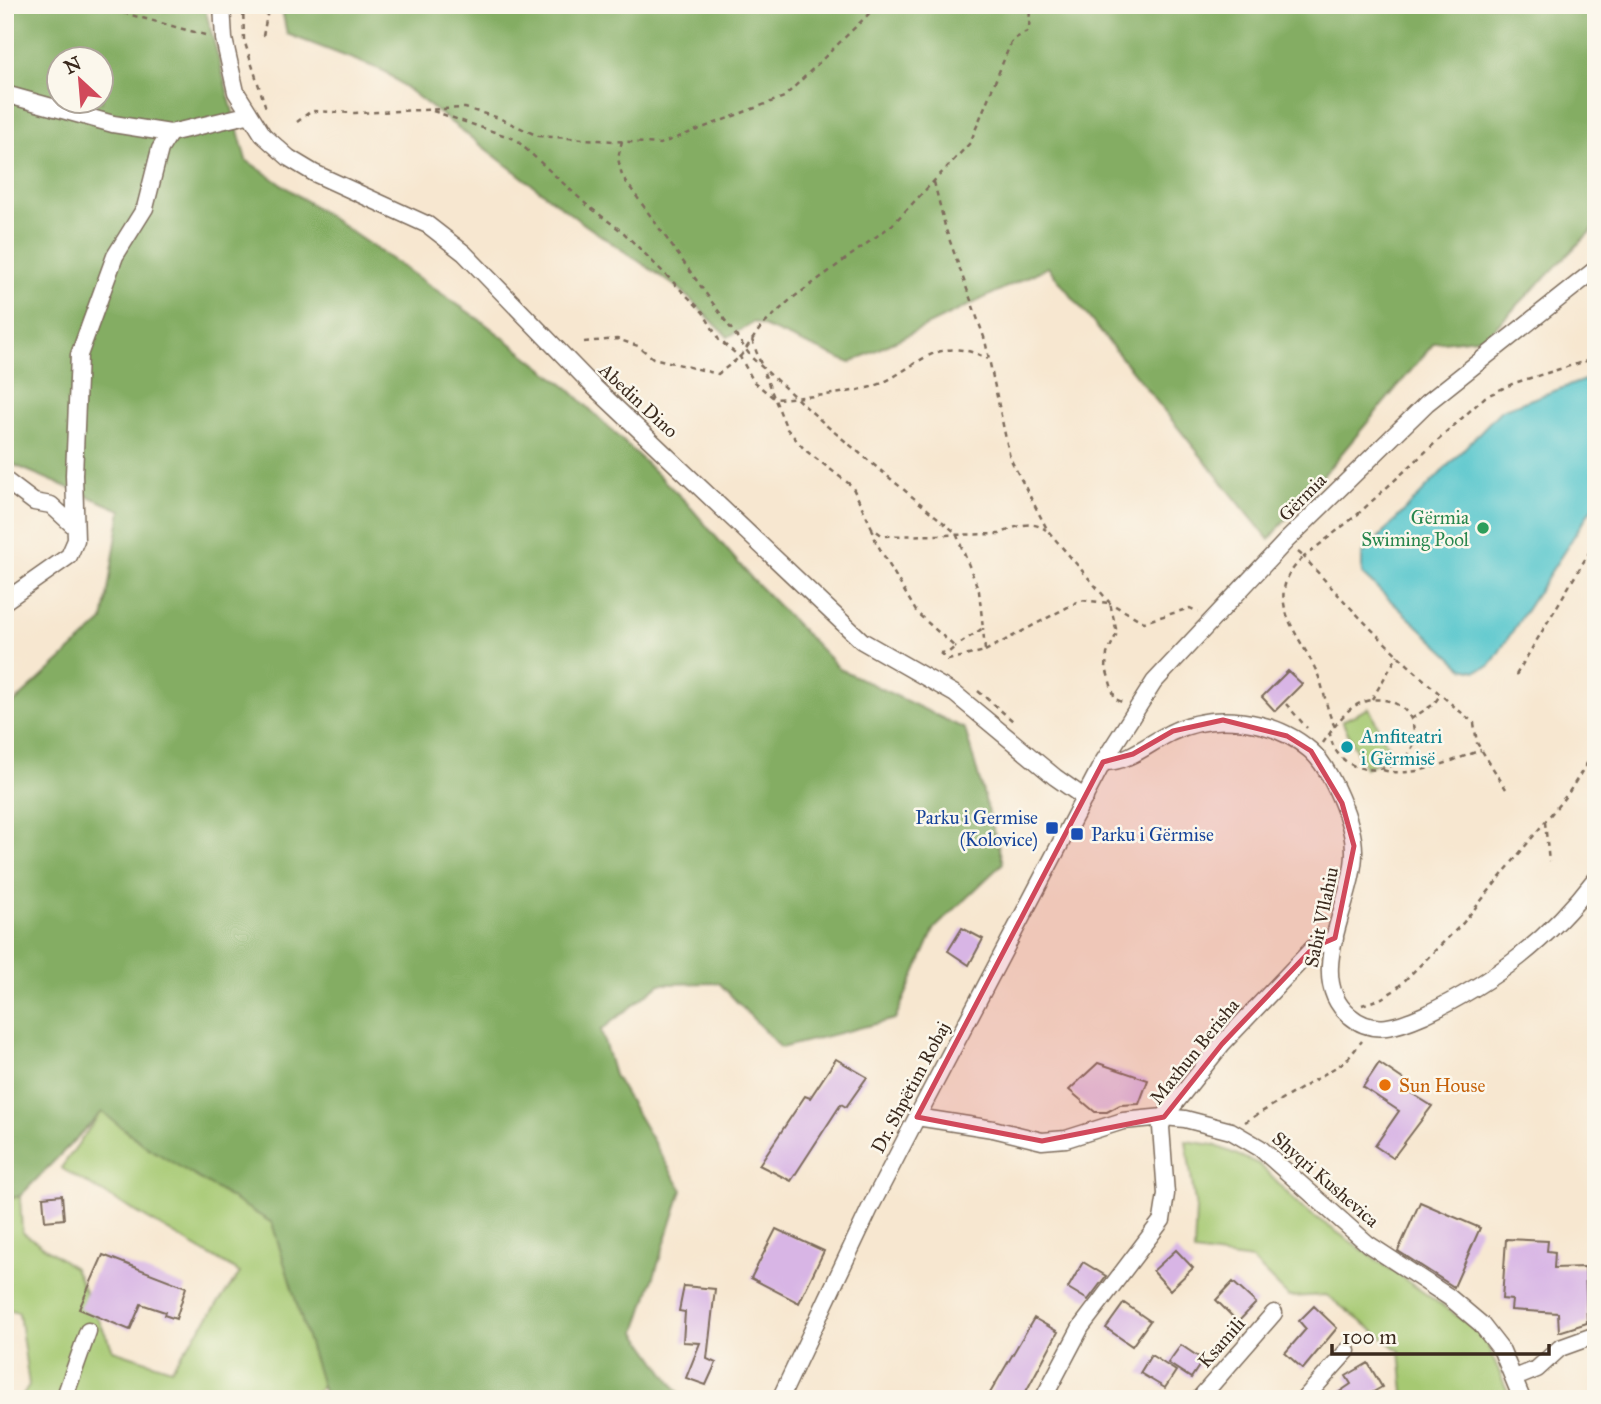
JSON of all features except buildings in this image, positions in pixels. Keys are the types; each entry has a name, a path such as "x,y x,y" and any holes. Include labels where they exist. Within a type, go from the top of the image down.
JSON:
{"street":[{"name":"Abedin Dino","path":"222,5 224,39 236,92 247,115 263,135 289,158 314,173 428,225 464,253 592,385 862,641 956,694 1085,798"},
{"path":"5,94 113,124 170,133 247,115"},
{"path":"5,601 69,556 76,540 74,475 79,355 115,256 145,208 160,149 170,133"},
{"name":"Gërmia","path":"1085,798 1103,762 1154,682 1287,540 1427,402 1596,269"},
{"path":"5,480 34,502 51,505 75,527"},
{"name":"Sabit Vllahiu","path":"1103,762 1112,762 1133,754 1173,731 1223,720 1248,722 1287,736 1311,751 1342,803 1354,846 1353,873 1335,939 1329,976 1331,989 1336,1001 1354,1020 1370,1027"},
{"name":"Dr. Shpëtim Robaj","path":"780,1399 870,1208 1085,798"},
{"path":"1370,1027 1384,1028 1412,1020 1457,999 1499,973 1552,931 1596,878"},
{"name":"Maxhun Berisha","path":"1043,1399 1081,1327 1162,1220 1166,1209 1161,1127 1164,1117 1222,1044 1304,956 1322,941 1335,939"},
{"name":"Shyqri Kushevica","path":"917,1117 993,1129 1042,1141 1066,1139 1124,1121 1164,1117 1185,1119 1231,1131 1260,1148 1368,1244 1461,1306 1492,1336 1515,1378 1522,1399"},
{"name":"Ksamili","path":"1199,1399 1273,1313"},
{"path":"64,1399 88,1331"},
{"path":"1515,1378 1537,1369 1560,1348 1596,1335"},
{"path":"1304,1399 1347,1351"}],"path":[{"path":"94,5 224,39"},
{"path":"263,36 269,5"},
{"path":"297,122 311,111 433,111 466,108 499,118 538,136 660,144 784,97 878,5"},
{"path":"584,342 617,339 638,346 653,358 718,374 740,357 752,340 790,300 892,225 970,143 978,129 1012,40 1029,31 1030,5"},
{"path":"433,111 515,139 587,205 624,233 703,312 719,341 740,357 754,382 775,399 870,388 923,357 943,351 975,352 988,359"},
{"path":"622,141 618,159 622,176 762,369 932,517 956,533 979,591 985,651"},
{"path":"934,182 946,230 988,359 1010,458 1048,531 1110,603 1143,622 1190,608 1213,618"},
{"path":"752,340 787,429 805,450 852,486 876,542 917,613 955,647"},
{"path":"1335,727 1319,675 1286,615 1283,586 1293,567 1358,514 1485,397 1514,383 1596,358"},
{"path":"872,528 883,536 1000,534 1017,525 1038,525 1048,531"},
{"path":"1287,540 1398,655 1474,723 1477,743 1506,789"},
{"path":"1516,675 1596,541"},
{"path":"983,628 949,652 940,653 948,660 985,651 1081,600 1110,603"},
{"path":"1110,603 1117,633 1107,654 1109,682 1115,699 1133,713"},
{"path":"1372,699 1398,655"},
{"path":"1410,719 1434,704 1440,695"},
{"path":"1311,751 1330,734 1347,711 1372,699 1383,699 1397,704 1410,719 1416,740 1406,758 1382,770"},
{"path":"1286,704 1313,734"},
{"path":"1330,734 1331,744 1341,758 1359,769 1393,773 1436,766 1481,750"},
{"path":"1354,1020 1360,1007 1395,990 1463,923 1509,862 1545,822 1596,750"},
{"path":"1545,822 1549,862"},
{"path":"1231,1131 1346,1061 1370,1027"}],"highlighted area":[{"path":"1223,720 1287,736 1311,751 1342,803 1354,846 1335,938 1314,947 1222,1044 1164,1117 1042,1141 917,1117 1103,762 1133,754 1173,731"}],"green space":[{"path":"5,5 204,5 246,160 483,322 568,388 686,502 753,580 840,669 965,729 1003,863 935,928 895,1019 781,1048 719,983 660,984 601,1030 614,1075 682,1190 636,1332 683,1399 326,1399 272,1223 147,1147 102,1112 20,1196 5,1200 5,711 103,621 121,510 5,461"},
{"path":"281,5 1596,5 1596,226 1486,337 1434,343 1269,540 1048,267 850,363 754,322 728,337 681,290 581,222 384,71 287,34"},
{"path":"1369,708 1392,755 1365,768 1342,721"},
{"path":"102,1111 272,1223 354,1342 312,1399 20,1399 29,1385 19,1313 5,1308 5,1200 20,1196 22,1232 74,1268 113,1350 171,1369 240,1273 61,1168"},
{"path":"1186,1141 1214,1145 1259,1164 1301,1207 1483,1334 1511,1399 1397,1399 1404,1392 1400,1351 1326,1295 1289,1297 1252,1260 1194,1252 1196,1209"}],"water":[{"name":"Gërmia Swiming Pool","path":"1596,376 1596,502 1490,666 1476,671 1463,668 1362,574 1362,555 1501,410"}],"place":[{"name":"Gërmia Swiming Pool","path":"1483,528"},
{"name":"Amfiteatri i Gërmisë","path":"1347,747"},
{"name":"Parku i Germise (Kolovice)","path":"1052,828"},
{"name":"Parku i Gërmise","path":"1077,834"},
{"name":"Sun House","path":"1385,1085"}]}
